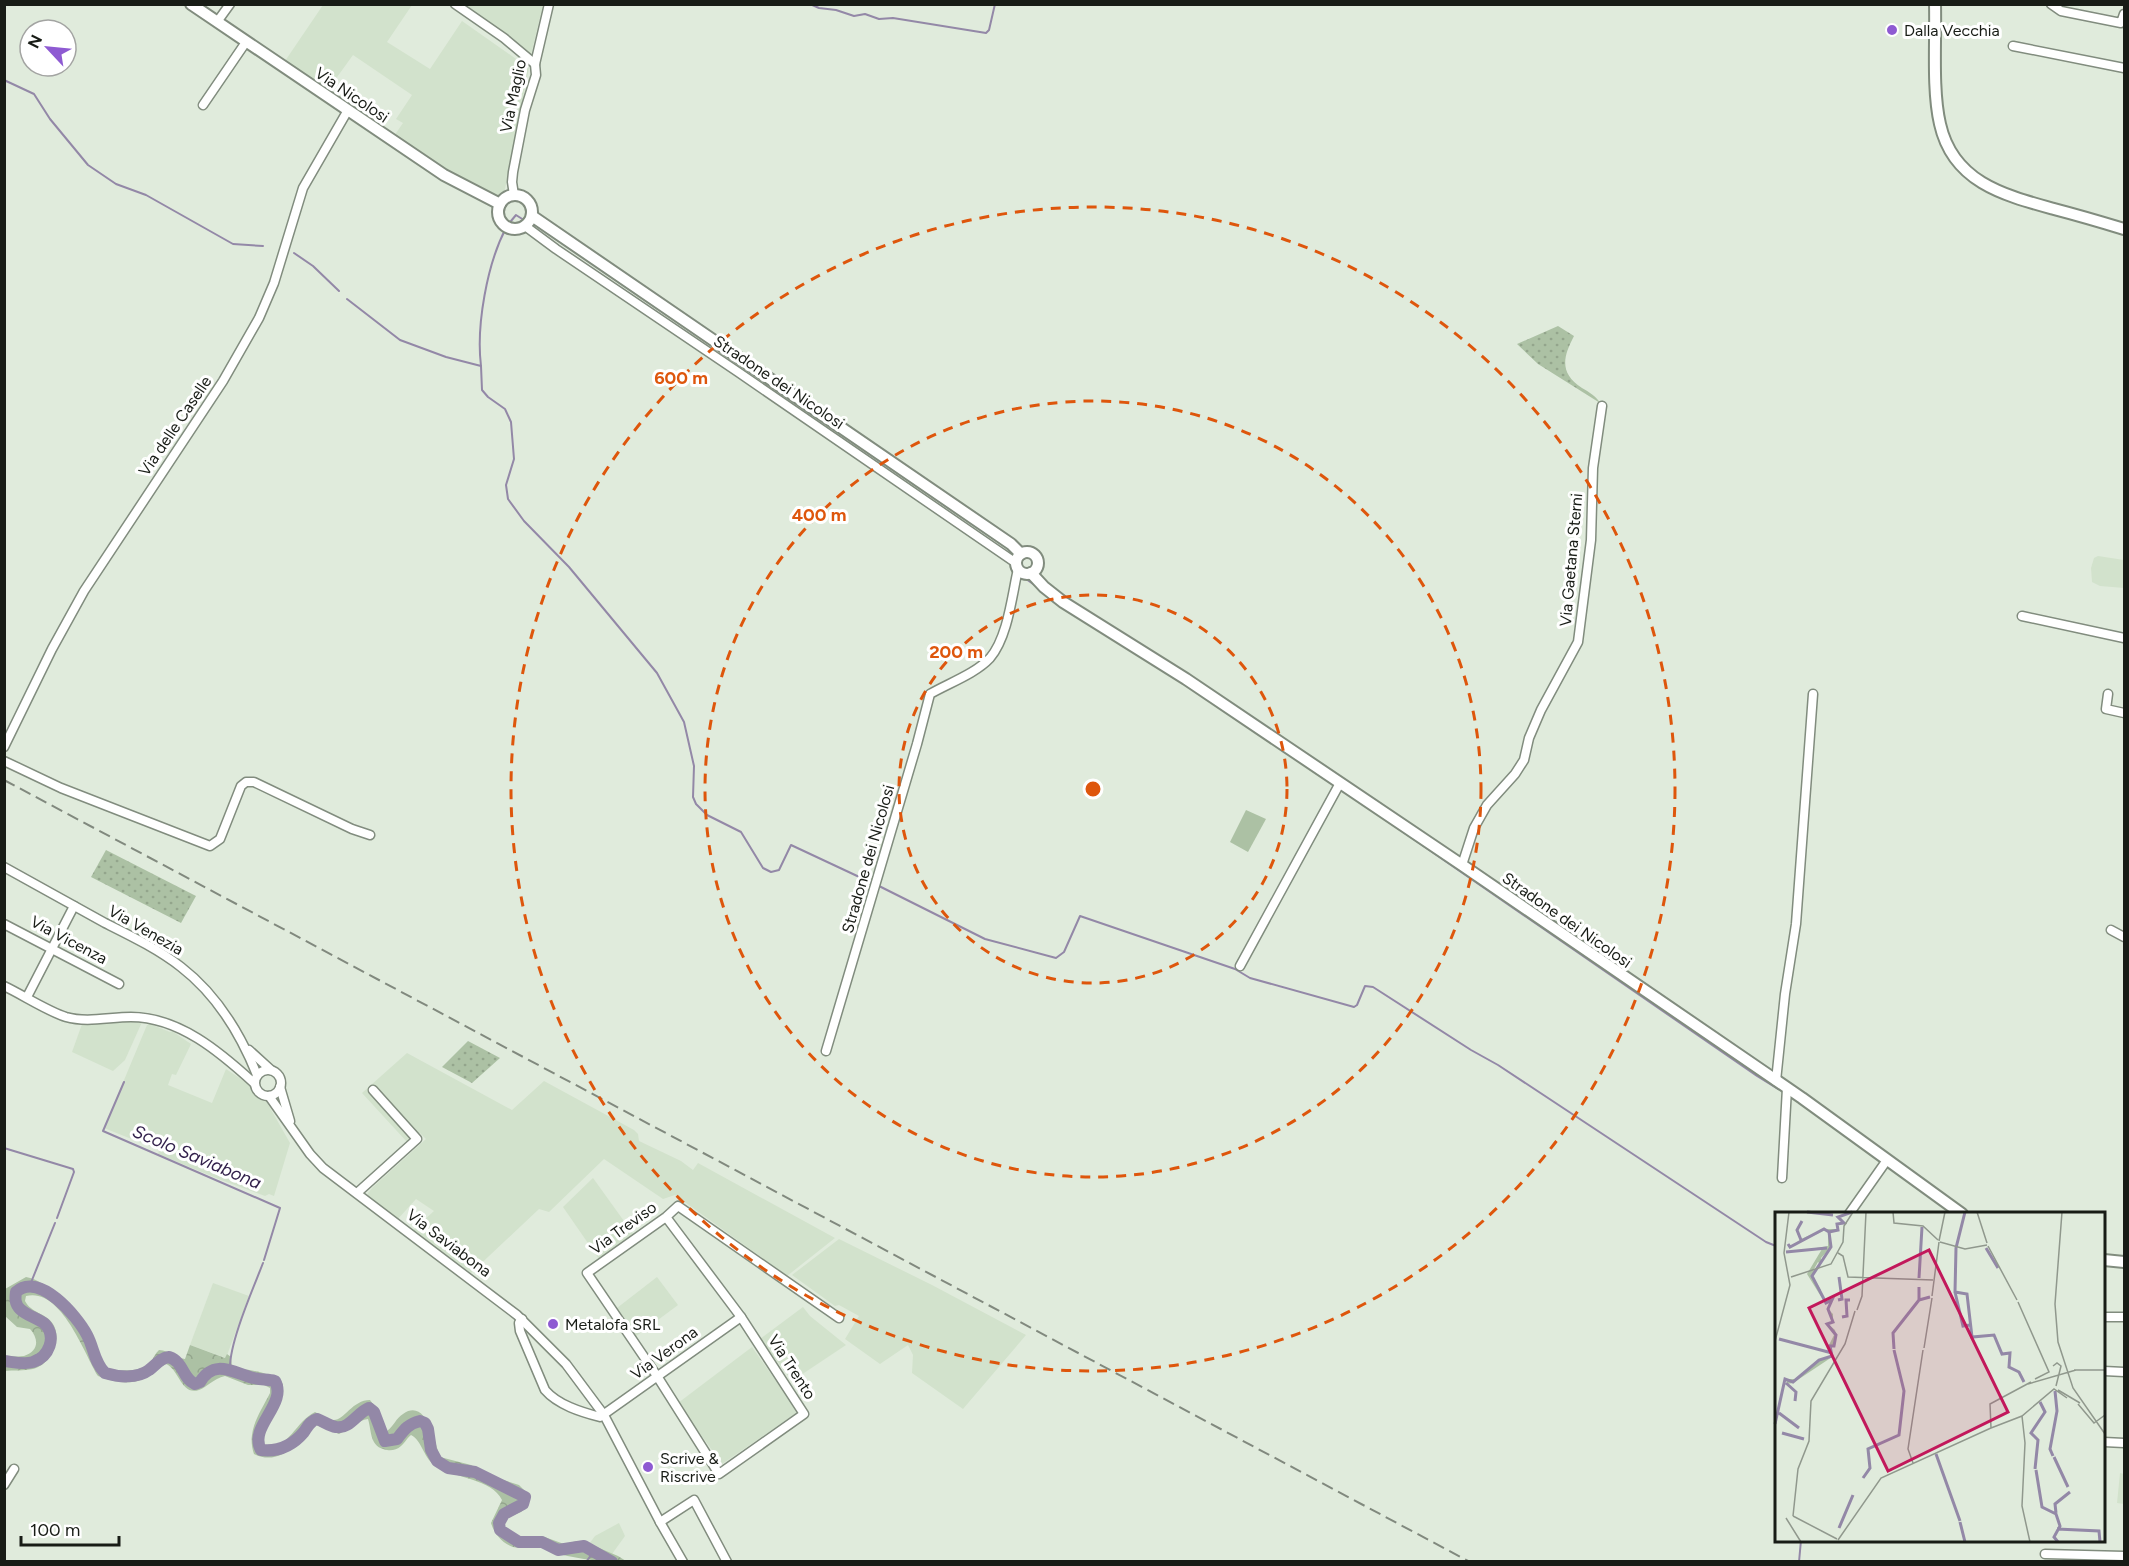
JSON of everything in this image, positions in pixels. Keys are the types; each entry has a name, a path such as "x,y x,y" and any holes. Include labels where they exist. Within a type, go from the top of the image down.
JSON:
{"main road":[{"name":"Via Nicolosi","path":"191,4 444,175 500,204"},
{"path":"1935,4 1938,115 1944,138 1960,164 1976,179 1999,192 2124,229"},
{"path":"500,204 503,199 514,195"},
{"name":"Stradone dei Nicolosi","path":"514,195 524,197 528,201 533,210 532,216 1011,544 1022,573 1031,573 1044,587 1064,602 1186,679 1340,783 1787,1088 1959,1212"},
{"name":"Stradone dei Nicolosi","path":"500,204 498,215 503,225 513,230 525,226"},
{"path":"525,226 532,216"},
{"name":"Stradone dei Nicolosi","path":"1018,562 1028,552 1036,558 1038,565 1031,573"},
{"path":"2105,1260 2124,1262"}],"street":[{"path":"217,22 230,4"},
{"path":"455,4 504,38 535,64"},
{"name":"Via Maglio","path":"514,195 513,172 525,110 536,75 535,64 549,4"},
{"path":"2051,4 2061,10 2121,24 2124,14"},
{"path":"203,105 246,42"},
{"path":"2013,46 2124,68"},
{"name":"Via delle Caselle","path":"4,747 52,649 84,591 223,381 259,318 274,283 303,188 348,110"},
{"name":"Stradone dei Nicolosi","path":"525,226 1018,562 1004,630 997,647 989,658 971,672 930,694 826,1052"},
{"name":"Via Gaetana Sterni","path":"1461,866 1474,828 1486,806 1515,774 1524,760 1541,710 1578,642 1591,540 1593,468 1602,406"},
{"path":"2022,616 2124,638"},
{"path":"1776,1081 1785,994 1796,924 1813,694"},
{"path":"2108,694 2106,709 2124,713"},
{"path":"4,761 61,788 210,846 220,839 241,786 249,782 254,782 352,829 370,835"},
{"path":"1239,966 1340,783"},
{"name":"Via Venezia","path":"4,867 146,945 181,967 208,992 246,1048 271,1070"},
{"path":"27,997 74,906"},
{"name":"Via Vicenza","path":"4,924 118,984"},
{"path":"2111,930 2124,937"},
{"path":"4,986 65,1017 152,1018 172,1024 256,1079 260,1093 269,1096 292,1127"},
{"name":"Via Venezia","path":"246,1048 256,1079"},
{"path":"256,1079 263,1070 271,1070 280,1078 280,1087 292,1127"},
{"path":"269,1096 277,1092 280,1087"},
{"path":"1782,1178 1787,1088"},
{"path":"357,1193 417,1139 373,1090"},
{"name":"Via Saviabona","path":"292,1127 310,1154 323,1168 473,1279 522,1319 566,1364 604,1414 682,1562"},
{"path":"1850,1212 1887,1160"},
{"name":"Via Treviso","path":"657,1376 586,1273 666,1217 678,1206 839,1318"},
{"name":"Via Trento","path":"657,1376 719,1474 804,1414 741,1317 666,1217"},
{"name":"Via Verona","path":"604,1414 741,1317"},
{"path":"2105,1317 2124,1317"},
{"path":"522,1319 519,1326 520,1331 545,1390 551,1397 587,1413 600,1416 604,1414"},
{"path":"2105,1371 2124,1372"},
{"path":"2105,1442 2124,1443"},
{"path":"4,1485 14,1469"},
{"path":"660,1522 694,1500 726,1562"},
{"path":"2045,1554 2124,1556"}],"shaded area":[{"path":"323,5 412,5 387,42 430,69 462,21 529,68 503,199 476,191 394,136 403,123 396,119 412,95 353,55 327,91 285,61"},
{"path":"458,5 543,5 531,55"},
{"path":"2098,556 2124,560 2124,588 2100,586 2092,582 2091,568 2094,558"},
{"path":"140,1020 142,1022 125,1060 113,1071 72,1052 82,1024"},
{"path":"147,1025 172,1031 191,1044 176,1075 172,1074 168,1085 212,1103 226,1069 247,1083 258,1087 290,1143 274,1196 269,1194 265,1196 221,1180 158,1154 159,1150 104,1128"},
{"path":"407,1053 512,1110 544,1081 634,1130 638,1134 639,1141 681,1161 693,1170 698,1163 835,1238 787,1276 675,1195 663,1199 604,1159 549,1212 539,1209 471,1273 412,1231 434,1211 416,1199 397,1220 367,1197 373,1187 426,1139 420,1133 413,1135 407,1142 362,1093"},
{"path":"593,1178 634,1235 599,1259 563,1207"},
{"path":"839,1239 1026,1335 963,1409 912,1373 913,1355 908,1345 880,1364 845,1339 859,1316 839,1305 835,1306 792,1275"},
{"path":"657,1277 678,1305 635,1337 617,1308"},
{"path":"213,1283 249,1296 226,1358 190,1345"},
{"path":"803,1307 810,1316 846,1345 792,1381 760,1339"},
{"path":"752,1347 798,1412 722,1464 678,1403"},
{"path":"2120,1473 2124,1474 2124,1504 2117,1503"},
{"path":"619,1523 625,1536 612,1554 589,1544 595,1536"}],"green space":[{"path":"1558,326 1574,336 1567,351 1566,370 1575,382 1600,403 1538,364 1517,344"},
{"path":"1246,810 1266,819 1248,852 1230,842"},
{"path":"106,850 196,896 181,923 91,877"},
{"path":"468,1041 500,1058 472,1083 442,1067"},
{"path":"26,1277 53,1291 79,1318 91,1335 99,1361 105,1368 136,1370 142,1368 151,1362 159,1350 185,1359 190,1345 225,1358 227,1354 231,1357 232,1367 264,1373 283,1384 259,1438 259,1444 264,1449 273,1448 286,1440 308,1416 315,1412 333,1420 341,1417 358,1403 370,1400 379,1412 387,1431 403,1414 411,1410 418,1412 429,1424 440,1457 471,1465 488,1475 519,1485 527,1493 528,1506 507,1518 502,1527 516,1537 542,1536 564,1544 585,1542 626,1561 579,1558 541,1547 521,1548 506,1544 498,1537 491,1523 502,1500 497,1493 482,1483 445,1471 432,1464 418,1441 411,1435 396,1449 389,1450 377,1446 372,1438 368,1419 339,1434 316,1425 296,1445 281,1455 263,1457 254,1454 253,1430 270,1393 270,1388 264,1385 248,1385 225,1376 202,1389 193,1391 184,1386 166,1364 144,1379 137,1381 117,1381 98,1376 70,1324 50,1301 39,1296 26,1296 25,1301 53,1324 56,1330 56,1344 53,1351 45,1363 39,1367 30,1370 5,1371 5,1356 24,1356 33,1351 36,1344 30,1329 17,1327 5,1316 5,1289"}],"waterway":[{"path":"810,4 854,16 865,14 879,19 893,18 986,33 989,30 995,4"},
{"path":"4,80 34,94 50,119 88,165 116,184 146,195 233,244 263,246"},
{"path":"511,221 516,215 530,224"},
{"path":"347,299 400,340 446,357 481,366 480,333 488,277 506,228"},
{"path":"294,253 313,266 339,291"},
{"path":"481,366 482,390 505,409 511,422 514,459 506,485 508,499 524,521 569,567 657,673 684,722 694,766 693,797 696,804 707,815 741,832 763,868 771,872 779,870 791,845 870,882"},
{"path":"1026,579 1036,586"},
{"path":"1380,816 1757,1076 1780,1089"},
{"path":"879,886 985,939 1056,958 1064,952 1080,916 1235,969 1250,978 1354,1007 1365,986 1373,987 1498,1065 1766,1242 1775,1246"},
{"name":"Scolo Saviabona","path":"124,1082 103,1131 280,1208 264,1260"},
{"path":"4,1148 73,1169 74,1172 57,1218"},
{"path":"30,1285 55,1223"},
{"name":"Scolo Saviabona","path":"230,1369 237,1331 263,1263"},
{"path":"4,1361 30,1363 43,1356 50,1346 49,1329 18,1307 16,1301 16,1292 25,1287 35,1287 56,1298 75,1317 87,1335 105,1373 121,1376 139,1375 169,1357 178,1362 188,1378 195,1384 210,1371 216,1369 275,1381 278,1390 273,1407 260,1433 258,1441 261,1450 279,1449 290,1444 317,1419 331,1426 341,1427 369,1408 374,1412 385,1441 397,1439 409,1426 420,1421 425,1423 428,1429 431,1450 437,1461 448,1468 475,1472 525,1497 523,1504 504,1514 499,1523 500,1530 519,1542 542,1542 558,1550 584,1546 612,1562"},
{"path":"1799,1562 1801,1542"},
{"path":"586,1562 594,1551"}],"railway":[{"path":"4,780 1470,1562"}],"place":[{"name":"Dalla Vecchia","path":"1892,30"},
{"name":"Metalofa SRL","path":"553,1324"},
{"name":"Scrive & Riscrive","path":"648,1467"}]}
